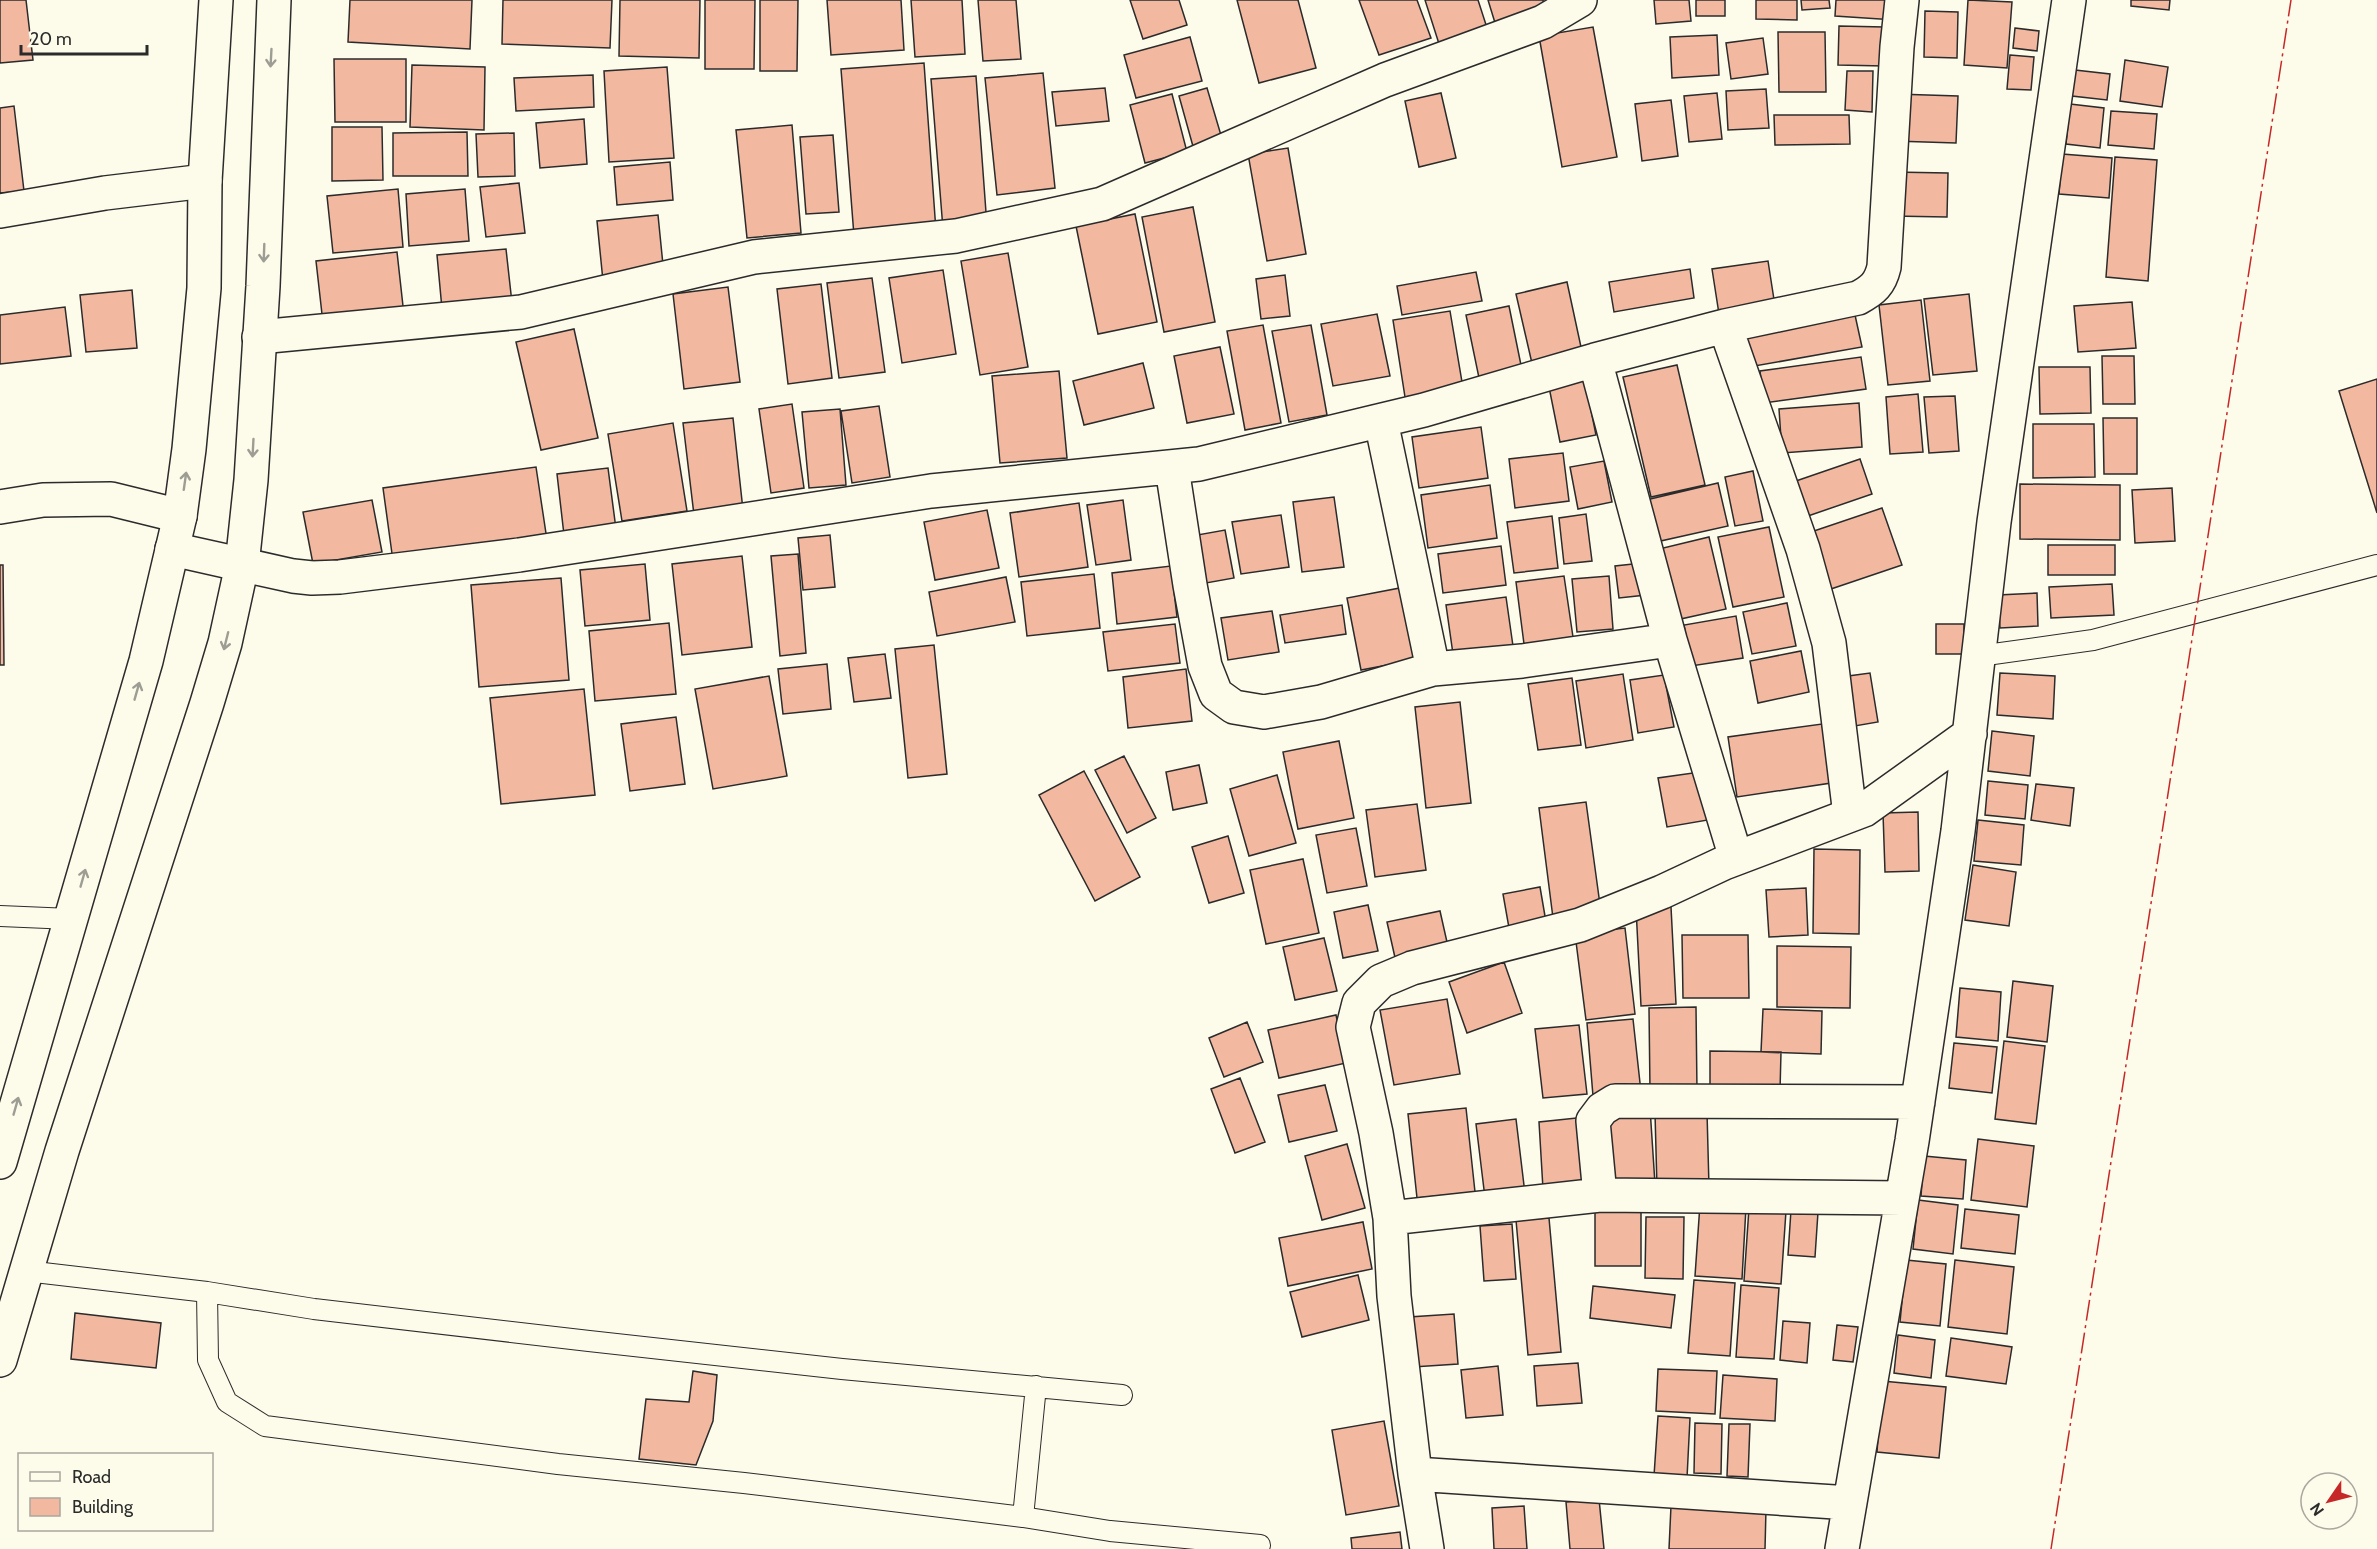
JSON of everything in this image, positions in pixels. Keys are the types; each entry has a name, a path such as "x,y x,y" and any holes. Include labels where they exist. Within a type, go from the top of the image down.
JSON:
{"main road":[{"path":"0,1162 146,661 180,516 189,449 204,288 205,181 216,0"},
{"path":"0,1360 62,1151 207,703 225,643 242,565 251,480 263,286 274,0"},
{"path":"259,337 521,312 754,257 956,236 1102,204 1385,80 1543,22 1580,0"},
{"path":"172,549 293,576 340,577 519,555 931,491 1199,464 1381,422 1595,360 1725,326 1858,298 1872,290 1881,280 1886,242 1897,47 1902,0"},
{"path":"1842,1549 1918,1102 1957,843 1994,522 2069,0"},
{"path":"0,211 105,192 205,181"},
{"path":"1725,326 1803,549 1829,643 1850,815"},
{"path":"1595,360 1670,640 1736,858"},
{"path":"1381,422 1433,669"},
{"path":"1172,468 1205,666 1216,694 1234,707 1264,712 1321,702 1433,669 1522,661 1670,640"},
{"path":"0,507 43,500 111,499 180,516"},
{"path":"1427,1549 1415,1474 1394,1296 1390,1218 1376,1133 1353,1027 1359,1003 1381,981 1412,968 1580,926 1736,858 1864,810 1970,734"},
{"path":"1600,1195 1593,1121 1602,1109 1615,1101 1918,1102"},
{"path":"1390,1218 1600,1195 1902,1198"},
{"path":"1415,1474 1850,1503"}],"lane":[{"path":"1979,656 2093,640 2377,565"},
{"path":"0,916 71,919"},
{"path":"26,1271 207,1292 314,1309 601,1342 842,1369 1122,1395"},
{"path":"207,1292 208,1360 227,1402 265,1426 558,1464 744,1483 1023,1517 1110,1531 1260,1545"},
{"path":"1023,1517 1036,1386"}],"building":[{"path":"0,0 26,0 33,60 0,63"},
{"path":"350,0 472,0 470,49 348,42"},
{"path":"503,0 612,0 610,48 502,44"},
{"path":"620,0 700,0 699,58 619,56"},
{"path":"705,0 755,0 754,69 705,69"},
{"path":"760,0 798,0 797,71 760,71"},
{"path":"827,0 901,0 904,50 831,55"},
{"path":"911,0 962,0 965,54 915,57"},
{"path":"978,0 1016,0 1021,59 983,61"},
{"path":"1130,0 1179,0 1187,25 1143,39"},
{"path":"1237,0 1298,0 1316,68 1259,83"},
{"path":"1359,0 1417,0 1431,38 1379,55"},
{"path":"1425,0 1478,0 1489,34 1441,50"},
{"path":"1488,0 1543,0 1546,13 1496,26"},
{"path":"1654,0 1689,0 1691,21 1656,24"},
{"path":"1696,0 1725,0 1725,16 1696,16"},
{"path":"1756,0 1797,0 1797,20 1756,19"},
{"path":"1801,0 1829,0 1830,8 1802,10"},
{"path":"1836,0 1896,0 1895,20 1835,16"},
{"path":"1968,0 2012,2 2007,68 1964,65"},
{"path":"2131,0 2170,0 2169,10 2131,6"},
{"path":"1925,11 1958,12 1957,58 1924,57"},
{"path":"1839,26 1884,27 1884,66 1838,65"},
{"path":"1593,27 1617,157 1562,167 1539,36"},
{"path":"2015,28 2039,31 2037,51 2013,48"},
{"path":"1778,32 1825,32 1826,92 1779,92"},
{"path":"1717,35 1719,75 1672,78 1670,37"},
{"path":"1190,37 1202,81 1136,98 1124,55"},
{"path":"1763,38 1768,74 1731,79 1726,43"},
{"path":"2010,55 2034,57 2031,90 2007,89"},
{"path":"334,59 406,59 406,122 335,122"},
{"path":"2125,60 2168,67 2162,107 2120,101"},
{"path":"924,63 936,231 854,236 841,69"},
{"path":"412,65 485,67 484,130 410,127"},
{"path":"667,67 674,158 609,162 604,71"},
{"path":"2075,70 2110,74 2107,100 2072,96"},
{"path":"1847,71 1873,71 1872,112 1845,110"},
{"path":"1043,73 1055,188 997,195 985,78"},
{"path":"593,75 594,107 516,111 514,78"},
{"path":"976,76 987,226 943,229 931,79"},
{"path":"1105,88 1109,121 1056,126 1052,92"},
{"path":"1207,88 1223,142 1194,150 1179,96"},
{"path":"1766,89 1769,128 1728,130 1726,91"},
{"path":"1441,93 1456,158 1419,167 1405,101"},
{"path":"1717,93 1722,139 1689,142 1684,96"},
{"path":"1172,94 1187,152 1145,163 1130,105"},
{"path":"1896,94 1958,96 1956,143 1894,141"},
{"path":"1671,100 1678,156 1642,161 1635,104"},
{"path":"2070,104 2104,108 2100,148 2066,144"},
{"path":"14,106 24,191 0,193 0,108"},
{"path":"2111,111 2157,114 2154,149 2108,145"},
{"path":"1774,115 1849,115 1850,144 1775,145"},
{"path":"584,119 587,164 540,168 536,123"},
{"path":"792,125 801,233 747,238 736,130"},
{"path":"332,127 382,127 383,180 332,181"},
{"path":"467,132 468,176 393,176 393,133"},
{"path":"514,133 515,176 478,177 476,134"},
{"path":"833,135 839,212 806,214 800,137"},
{"path":"1288,148 1306,254 1267,261 1248,154"},
{"path":"2062,154 2112,158 2109,198 2059,194"},
{"path":"2115,157 2157,160 2148,281 2106,277"},
{"path":"670,162 673,200 617,205 614,167"},
{"path":"1892,172 1948,173 1947,217 1892,216"},
{"path":"519,183 525,233 486,237 480,187"},
{"path":"398,189 403,247 333,253 327,196"},
{"path":"465,189 469,241 409,246 406,194"},
{"path":"1193,207 1215,322 1164,332 1142,217"},
{"path":"1135,214 1157,322 1098,334 1076,226"},
{"path":"658,215 664,275 603,281 597,221"},
{"path":"506,249 512,303 442,309 437,255"},
{"path":"397,252 404,315 323,323 316,261"},
{"path":"1008,253 1028,367 980,375 961,261"},
{"path":"1768,261 1775,306 1719,314 1712,269"},
{"path":"1690,269 1694,298 1614,312 1609,282"},
{"path":"943,270 956,354 902,363 889,278"},
{"path":"1476,272 1482,301 1402,315 1397,286"},
{"path":"1285,275 1290,316 1261,319 1256,279"},
{"path":"872,278 885,372 839,378 827,283"},
{"path":"1567,282 1584,361 1534,372 1516,294"},
{"path":"821,284 832,378 788,384 777,289"},
{"path":"728,287 740,382 684,389 673,294"},
{"path":"132,290 137,348 86,352 80,295"},
{"path":"1969,294 1977,371 1933,375 1924,299"},
{"path":"1921,300 1930,381 1888,385 1879,305"},
{"path":"2132,302 2136,348 2078,352 2074,306"},
{"path":"1509,306 1522,370 1479,378 1466,315"},
{"path":"65,307 71,356 0,364 0,315"},
{"path":"1450,311 1463,388 1405,397 1393,320"},
{"path":"1377,314 1390,376 1333,386 1321,324"},
{"path":"1855,315 1862,347 1749,367 1743,334"},
{"path":"1263,325 1281,423 1245,430 1227,331"},
{"path":"1311,325 1327,415 1289,422 1272,331"},
{"path":"574,329 598,438 541,450 516,342"},
{"path":"1220,347 1234,414 1187,423 1174,356"},
{"path":"2102,356 2134,356 2135,404 2103,404"},
{"path":"1861,357 1866,389 1764,403 1760,371"},
{"path":"1143,363 1154,408 1084,425 1073,381"},
{"path":"1677,365 1705,485 1651,497 1623,377"},
{"path":"2039,367 2090,367 2091,413 2040,414"},
{"path":"1059,371 1067,458 1000,463 992,376"},
{"path":"2377,379 2377,513 2339,391"},
{"path":"1585,380 1596,435 1560,442 1549,387"},
{"path":"1918,394 1923,452 1890,454 1886,397"},
{"path":"1955,396 1959,451 1929,453 1924,397"},
{"path":"1859,403 1862,447 1782,453 1779,409"},
{"path":"792,404 804,488 771,493 759,409"},
{"path":"879,406 890,477 852,483 841,411"},
{"path":"840,409 846,485 809,488 802,412"},
{"path":"733,418 743,510 694,515 683,423"},
{"path":"2103,418 2137,418 2137,474 2104,474"},
{"path":"673,423 687,511 622,521 608,434"},
{"path":"2033,424 2094,424 2095,477 2033,478"},
{"path":"1481,427 1488,478 1419,488 1412,437"},
{"path":"1563,453 1569,501 1515,508 1509,459"},
{"path":"1860,459 1872,494 1805,517 1793,482"},
{"path":"1604,461 1612,502 1578,509 1570,467"},
{"path":"536,467 547,540 393,561 383,488"},
{"path":"608,468 616,529 564,535 557,474"},
{"path":"1753,471 1763,521 1735,526 1725,477"},
{"path":"1718,483 1728,526 1656,542 1646,500"},
{"path":"2020,484 2120,485 2120,540 2020,539"},
{"path":"1490,485 1497,538 1428,548 1421,495"},
{"path":"2172,488 2175,541 2135,543 2132,490"},
{"path":"1334,497 1344,567 1302,572 1293,502"},
{"path":"372,500 382,552 313,564 303,512"},
{"path":"1123,500 1131,560 1096,565 1087,505"},
{"path":"1079,503 1088,567 1019,577 1010,513"},
{"path":"1882,508 1902,565 1828,590 1808,533"},
{"path":"987,510 999,568 935,580 924,522"},
{"path":"1586,514 1592,561 1564,564 1559,518"},
{"path":"1281,515 1289,567 1241,574 1232,522"},
{"path":"1552,516 1558,568 1514,573 1507,522"},
{"path":"1769,527 1784,597 1733,607 1718,537"},
{"path":"1225,530 1234,578 1195,585 1186,537"},
{"path":"830,535 835,587 803,590 798,538"},
{"path":"1709,537 1726,609 1676,620 1659,549"},
{"path":"2048,545 2115,545 2115,575 2048,575"},
{"path":"1501,546 1506,585 1443,593 1438,554"},
{"path":"798,554 806,653 780,656 771,556"},
{"path":"742,556 752,647 682,655 672,564"},
{"path":"1642,563 1646,595 1619,598 1615,566"},
{"path":"645,564 650,620 585,626 580,570"},
{"path":"0,565 3,565 4,665 0,665"},
{"path":"1171,566 1177,617 1117,624 1112,573"},
{"path":"1094,574 1100,628 1027,636 1021,582"},
{"path":"1564,576 1573,637 1524,644 1516,582"},
{"path":"1609,576 1613,629 1577,632 1572,579"},
{"path":"1006,577 1015,622 937,636 929,592"},
{"path":"561,578 569,680 479,687 471,585"},
{"path":"2112,584 2114,615 2051,618 2049,587"},
{"path":"1400,588 1414,660 1361,670 1347,598"},
{"path":"2037,593 2038,626 2000,628 1998,595"},
{"path":"1506,597 1513,646 1453,654 1446,605"},
{"path":"1787,603 1796,646 1752,654 1743,612"},
{"path":"1342,605 1346,634 1285,643 1280,615"},
{"path":"1272,611 1279,652 1228,660 1221,618"},
{"path":"1736,616 1743,658 1691,666 1684,625"},
{"path":"669,623 676,694 595,701 589,631"},
{"path":"1175,624 1180,663 1108,671 1103,632"},
{"path":"1936,624 1964,624 1964,654 1936,654"},
{"path":"934,645 947,774 908,778 895,649"},
{"path":"1801,651 1809,692 1758,703 1750,661"},
{"path":"885,654 891,698 854,702 848,658"},
{"path":"827,664 831,709 783,714 778,669"},
{"path":"1186,669 1192,721 1128,728 1123,677"},
{"path":"1870,673 1878,722 1849,727 1841,677"},
{"path":"2000,673 2055,676 2053,719 1997,715"},
{"path":"1623,674 1633,740 1586,748 1576,681"},
{"path":"1664,675 1674,727 1638,733 1630,680"},
{"path":"769,676 787,776 713,789 695,689"},
{"path":"1572,678 1581,745 1538,750 1528,684"},
{"path":"584,689 595,795 501,804 490,698"},
{"path":"1460,702 1471,803 1426,808 1415,707"},
{"path":"676,717 685,784 630,791 621,724"},
{"path":"1822,724 1831,783 1737,797 1728,737"},
{"path":"1992,731 2034,736 2030,776 1988,771"},
{"path":"1339,741 1354,818 1298,829 1283,752"},
{"path":"1124,756 1156,818 1127,833 1095,770"},
{"path":"1199,765 1207,803 1173,810 1166,772"},
{"path":"1084,771 1140,877 1095,901 1039,795"},
{"path":"1700,772 1708,820 1667,827 1658,778"},
{"path":"1277,775 1296,843 1249,856 1230,789"},
{"path":"1988,781 2028,785 2025,819 1985,815"},
{"path":"2036,784 2074,788 2070,826 2031,820"},
{"path":"1586,802 1601,912 1553,918 1539,808"},
{"path":"1417,804 1426,870 1375,877 1366,810"},
{"path":"1918,812 1919,871 1885,872 1883,813"},
{"path":"1978,820 2024,825 2021,865 1974,861"},
{"path":"1356,828 1367,886 1327,893 1316,835"},
{"path":"1228,836 1244,893 1209,903 1192,847"},
{"path":"1814,849 1860,850 1859,934 1813,933"},
{"path":"1303,859 1319,933 1266,944 1250,870"},
{"path":"1973,865 2016,872 2009,926 1965,920"},
{"path":"1540,887 1546,922 1509,928 1503,894"},
{"path":"1806,888 1808,935 1769,937 1766,890"},
{"path":"1368,905 1378,951 1343,958 1334,912"},
{"path":"1671,907 1676,1004 1641,1006 1636,908"},
{"path":"1440,911 1449,951 1396,962 1387,922"},
{"path":"1625,928 1635,1014 1586,1020 1575,934"},
{"path":"1682,935 1748,935 1749,998 1683,998"},
{"path":"1324,938 1337,991 1295,1000 1283,947"},
{"path":"1777,946 1851,947 1850,1008 1777,1007"},
{"path":"1504,962 1522,1013 1467,1033 1449,982"},
{"path":"2013,981 2053,986 2047,1042 2007,1037"},
{"path":"1960,988 2001,992 1998,1041 1956,1037"},
{"path":"1447,999 1460,1074 1394,1085 1380,1010"},
{"path":"1696,1007 1697,1091 1650,1091 1649,1008"},
{"path":"1763,1009 1822,1011 1821,1054 1761,1052"},
{"path":"1336,1015 1346,1063 1279,1078 1268,1030"},
{"path":"1633,1019 1641,1092 1593,1096 1587,1023"},
{"path":"1247,1022 1263,1062 1224,1077 1209,1038"},
{"path":"1579,1025 1587,1094 1543,1098 1535,1029"},
{"path":"2004,1041 2045,1046 2036,1124 1995,1119"},
{"path":"1954,1043 1997,1047 1992,1093 1949,1088"},
{"path":"1710,1051 1781,1052 1780,1091 1710,1091"},
{"path":"1240,1078 1265,1142 1235,1153 1211,1089"},
{"path":"1325,1085 1337,1131 1289,1142 1278,1095"},
{"path":"1466,1108 1475,1192 1417,1198 1408,1114"},
{"path":"1650,1108 1655,1184 1614,1186 1609,1111"},
{"path":"1707,1112 1709,1187 1657,1188 1655,1113"},
{"path":"1586,1117 1597,1183 1543,1189 1539,1122"},
{"path":"1516,1119 1526,1202 1486,1206 1476,1124"},
{"path":"1978,1139 2034,1146 2027,1207 1971,1200"},
{"path":"1347,1144 1365,1208 1322,1220 1305,1156"},
{"path":"1924,1156 1966,1160 1963,1199 1921,1196"},
{"path":"1918,1200 1958,1205 1953,1254 1913,1249"},
{"path":"1700,1204 1746,1207 1742,1279 1695,1276"},
{"path":"1595,1207 1641,1207 1641,1266 1595,1266"},
{"path":"1749,1208 1786,1211 1781,1284 1744,1281"},
{"path":"1965,1209 2019,1215 2015,1254 1961,1248"},
{"path":"1791,1210 1818,1212 1815,1257 1788,1255"},
{"path":"1646,1217 1684,1217 1683,1279 1645,1278"},
{"path":"1549,1218 1561,1352 1528,1355 1516,1220"},
{"path":"1363,1222 1372,1269 1288,1286 1279,1238"},
{"path":"1512,1224 1516,1279 1484,1281 1480,1226"},
{"path":"1906,1260 1946,1264 1940,1326 1900,1322"},
{"path":"1955,1260 2014,1267 2007,1334 1948,1327"},
{"path":"1358,1275 1369,1320 1302,1337 1290,1292"},
{"path":"1694,1280 1735,1283 1730,1356 1688,1353"},
{"path":"1741,1285 1779,1288 1774,1359 1736,1357"},
{"path":"1593,1286 1675,1295 1671,1328 1590,1318"},
{"path":"75,1313 161,1323 156,1368 71,1359"},
{"path":"1454,1314 1458,1364 1413,1367 1409,1317"},
{"path":"1783,1321 1810,1323 1807,1363 1780,1360"},
{"path":"1837,1325 1858,1327 1853,1362 1833,1360"},
{"path":"1898,1335 1935,1340 1931,1378 1894,1373"},
{"path":"1951,1338 2012,1347 2006,1384 1946,1376"},
{"path":"1578,1363 1582,1403 1537,1406 1534,1366"},
{"path":"1498,1366 1503,1415 1466,1418 1461,1370"},
{"path":"1658,1369 1717,1371 1715,1414 1656,1411"},
{"path":"693,1371 717,1375 713,1421 696,1465 639,1459 646,1399 689,1402"},
{"path":"1723,1375 1777,1379 1775,1421 1720,1418"},
{"path":"1882,1381 1946,1387 1939,1458 1877,1452"},
{"path":"1658,1416 1690,1418 1687,1478 1654,1476"},
{"path":"1384,1421 1399,1506 1346,1515 1332,1430"},
{"path":"1695,1423 1722,1424 1721,1474 1694,1473"},
{"path":"1729,1424 1750,1424 1748,1477 1727,1476"},
{"path":"1599,1499 1604,1549 1570,1549 1566,1502"},
{"path":"1524,1506 1527,1549 1494,1549 1492,1508"},
{"path":"1671,1506 1766,1509 1765,1549 1669,1549"},
{"path":"1400,1532 1402,1549 1352,1549 1351,1538"}],"power":[{"path":"2051,1549 2291,0"}]}
